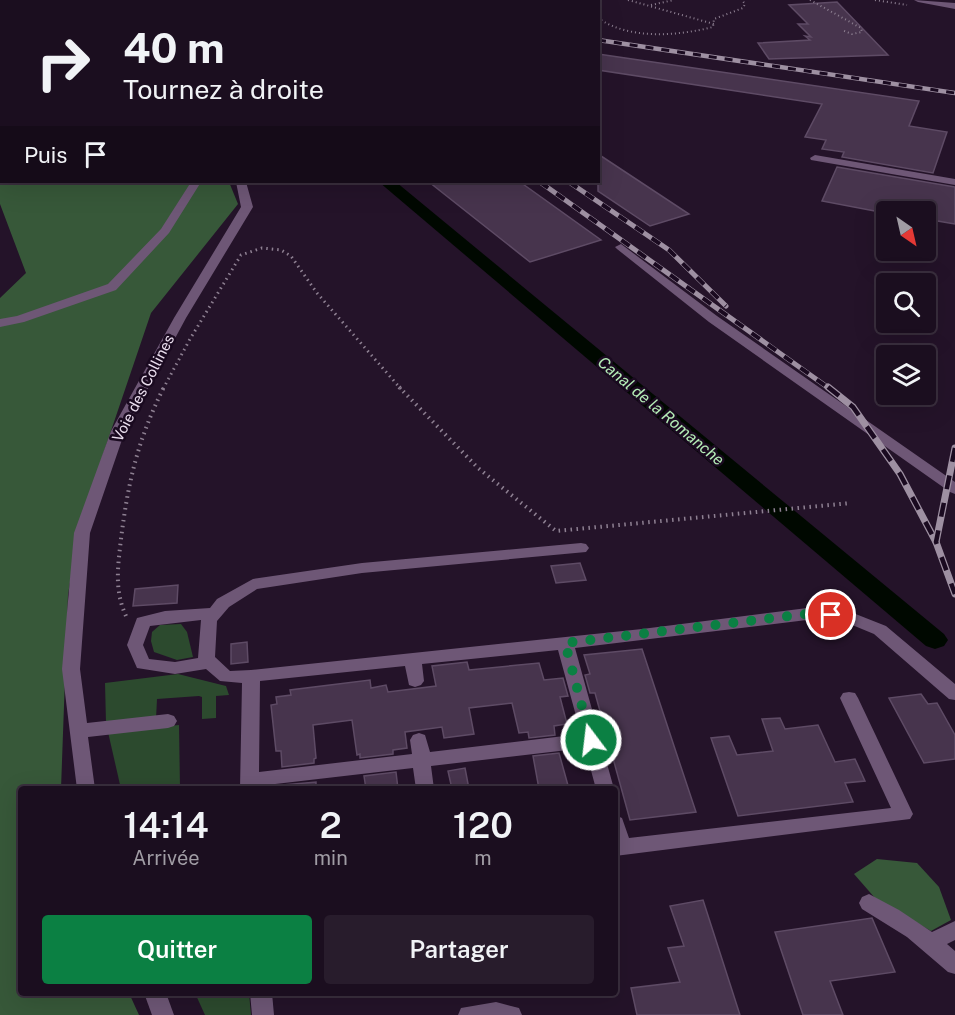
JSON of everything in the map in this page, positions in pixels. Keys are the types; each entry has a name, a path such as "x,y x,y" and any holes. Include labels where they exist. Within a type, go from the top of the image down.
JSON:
{"street":[{"path":"918,0 955,6"},
{"path":"815,158 955,182"},
{"path":"0,323 20,319 112,287 165,231 195,183"},
{"name":"Voie des Collines","path":"86,786 71,669 82,533 118,431 180,318 247,207 241,183"},
{"path":"621,247 713,320 955,489"},
{"path":"581,548 306,575 253,584 223,603 209,620 206,659 226,677 251,676 565,643 815,613 848,617 880,630 955,694"},
{"path":"210,663 175,668 143,664 135,645 143,622 165,617 215,613"},
{"path":"565,643 604,786"},
{"path":"413,659 415,681"},
{"path":"251,676 249,784 591,740"},
{"path":"618,847 903,814 849,698"},
{"path":"79,731 168,721"},
{"path":"420,740 425,786"},
{"path":"869,903 932,942 955,965"},
{"path":"932,942 955,930"},
{"path":"156,996 164,1015"},
{"path":"261,996 263,1015"},
{"path":"469,1015 496,1012 511,1015"}],"path":[{"path":"628,0 714,24"},
{"path":"651,5 674,0"},
{"path":"600,20 609,27 636,32 699,32 713,27 714,19 743,8 745,4 742,0"},
{"path":"810,0 861,28 862,32 852,33 842,30"},
{"path":"141,628 128,618 118,602 118,560 130,478 146,428 172,373 241,255 256,249 281,250 291,256 317,293 394,382 478,468 556,531 851,503"}],"green space":[{"path":"0,183 229,183 238,204 151,313 79,525 68,595 61,786 18,786 18,996 130,996 139,1015 0,1015 0,298 26,273 0,204"},
{"path":"181,624 187,632 193,657 177,660 154,652 151,641 152,632 160,625"},
{"path":"178,674 226,686 229,695 216,696 216,718 202,719 202,697 199,696 157,699 156,719 106,723 105,683"},
{"path":"179,725 180,786 120,786 108,732"},
{"path":"877,859 917,863 939,887 951,920 931,931 875,898 854,874"},
{"path":"196,996 249,996 251,1015 205,1015"}],"building":[{"path":"837,2 888,55 769,59 758,43 810,40 805,36 811,37 798,24 808,24 789,5"},
{"path":"600,54 919,101 909,126 947,132 933,173 842,157 844,152 822,149 826,140 805,137 822,104 600,70"},
{"path":"600,155 689,214 650,226 598,191"},
{"path":"837,167 955,187 955,224 936,221 936,201 876,201 876,211 822,201"},
{"path":"430,183 521,183 601,240 530,262"},
{"path":"580,563 586,580 556,583 551,566"},
{"path":"178,585 177,603 133,606 135,589"},
{"path":"247,642 248,662 231,664 231,644"},
{"path":"642,649 696,812 630,820 595,693 590,693 585,675 590,674 584,655"},
{"path":"467,662 469,670 539,663 544,680 563,678 568,696 560,697 567,724 554,726 555,735 529,738 528,732 519,733 512,703 469,708 474,734 444,738 442,727 405,732 407,748 393,750 393,754 360,758 360,754 357,755 352,720 313,725 316,758 314,763 282,767 281,751 276,751 271,705 277,704 276,697 291,695 290,690 370,680 371,688 386,685 388,692 436,686 432,666"},
{"path":"921,694 928,704 937,703 955,735 955,759 924,763 889,698"},
{"path":"780,718 785,729 818,725 835,762 855,759 865,781 845,783 853,802 738,816 711,738 729,736 737,755 773,751 762,719"},
{"path":"559,753 568,786 538,786 533,756"},
{"path":"465,768 468,786 451,786 448,771"},
{"path":"396,772 398,786 366,786 364,776"},
{"path":"316,782 316,786 283,785"},
{"path":"703,900 740,1015 637,1015 631,988 680,982 668,948 684,946 670,906"},
{"path":"872,918 895,972 830,981 843,1015 803,1015 775,932"}],"waterway":[{"name":"Canal de la Romanche","path":"388,183 935,640"}],"railway":[{"path":"600,40 955,93"},
{"path":"541,183 830,389"},
{"path":"570,183 669,250 726,306"},
{"path":"828,387 853,407 900,474 936,542"},
{"path":"936,542 955,448"},
{"path":"936,542 955,594"}],"route":[{"path":"591,740 565,643 815,613 831,615"}]}
